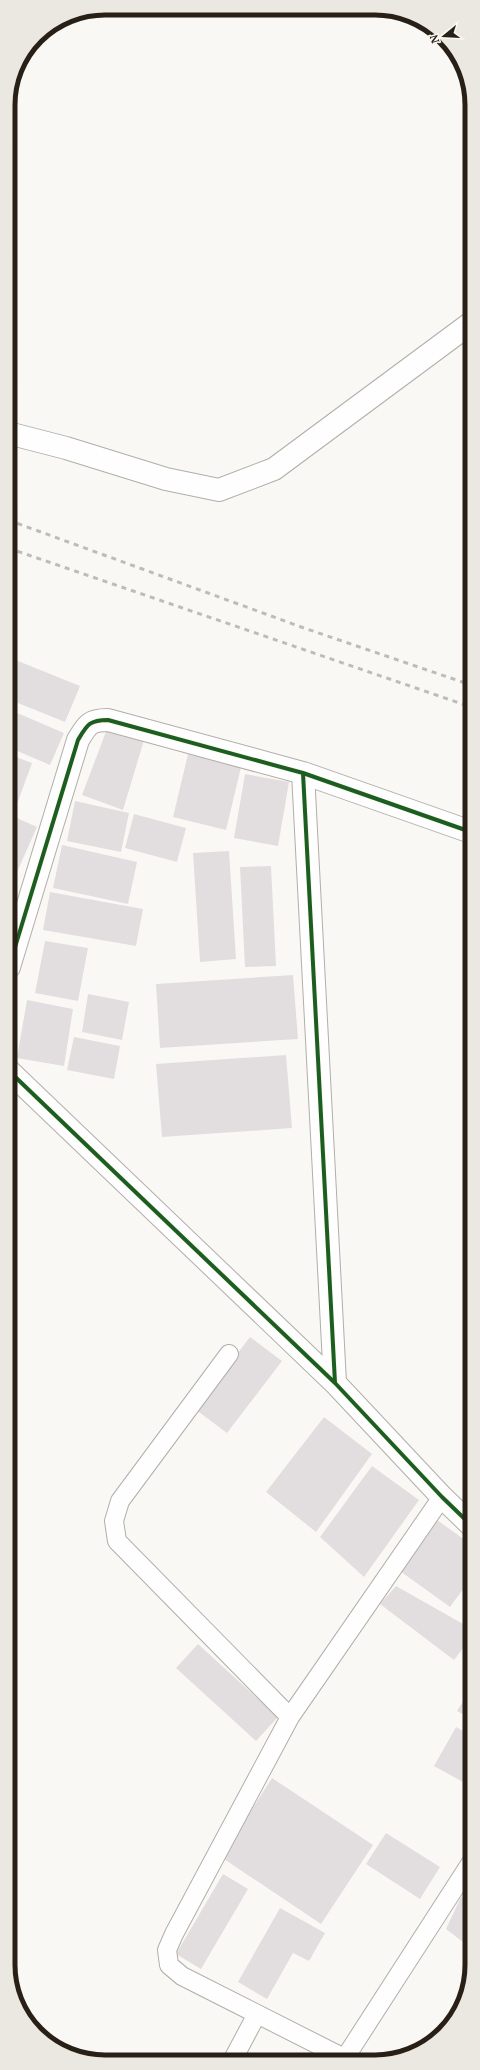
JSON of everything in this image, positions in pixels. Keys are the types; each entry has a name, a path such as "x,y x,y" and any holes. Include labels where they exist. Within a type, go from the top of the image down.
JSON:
{"street":[{"path":"15,434 166,479 219,490 274,469 465,327"},
{"path":"15,943 78,740 86,726 96,720 108,720 303,774 465,830"},
{"path":"303,774 335,1383"},
{"path":"15,1078 335,1383 442,1497 465,1519"}],"lane":[{"path":"229,1354 120,1501 114,1521 117,1541 290,1717"},
{"path":"336,2055 182,1976 170,1965 168,1950 174,1934 290,1717 442,1497"},
{"path":"349,2055 465,1872"},
{"path":"235,2055 257,2014"}],"building":[{"path":"15,660 80,686 65,722 15,702"},
{"path":"15,712 64,733 50,765 15,750"},
{"path":"107,729 144,740 123,810 82,795"},
{"path":"189,750 242,763 226,830 173,817"},
{"path":"15,757 32,763 17,804 15,803"},
{"path":"245,774 289,782 278,846 234,838"},
{"path":"75,801 129,813 121,852 67,841"},
{"path":"134,814 186,828 177,862 125,848"},
{"path":"15,817 37,827 17,872 15,871"},
{"path":"62,845 137,862 128,904 53,888"},
{"path":"229,851 236,959 200,962 193,853"},
{"path":"271,866 276,966 245,967 240,867"},
{"path":"50,892 143,909 136,946 43,930"},
{"path":"45,941 88,948 78,1001 35,993"},
{"path":"293,975 298,1039 160,1048 156,984"},
{"path":"88,994 129,1002 122,1040 82,1032"},
{"path":"27,1000 73,1009 64,1066 17,1058"},
{"path":"74,1037 120,1046 114,1079 67,1070"},
{"path":"286,1055 292,1128 162,1137 156,1064"},
{"path":"250,1337 282,1361 227,1433 195,1409"},
{"path":"324,1417 372,1454 316,1532 266,1492"},
{"path":"372,1466 419,1500 364,1577 320,1537"},
{"path":"437,1520 465,1540 465,1587 450,1607 400,1571"},
{"path":"396,1586 465,1625 465,1646 454,1660 380,1604"},
{"path":"198,1644 278,1717 256,1741 176,1668"},
{"path":"465,1698 465,1715 457,1711"},
{"path":"456,1727 465,1732 465,1783 434,1766"},
{"path":"272,1778 373,1845 321,1924 221,1857"},
{"path":"386,1833 440,1867 420,1899 366,1864"},
{"path":"223,1874 248,1889 201,1969 176,1954"},
{"path":"461,1897 465,1899 465,1944 446,1929"},
{"path":"280,1908 325,1933 309,1961 293,1953 267,1999 238,1982"}],"railway":[{"path":"15,523 304,628 465,683"},
{"path":"15,550 465,705"}],"cycle path":[{"path":"15,947 78,740 86,727 93,722 108,720 303,773 465,830"},
{"path":"303,773 335,1383"},
{"path":"15,1077 335,1383 442,1497 465,1519"}]}
